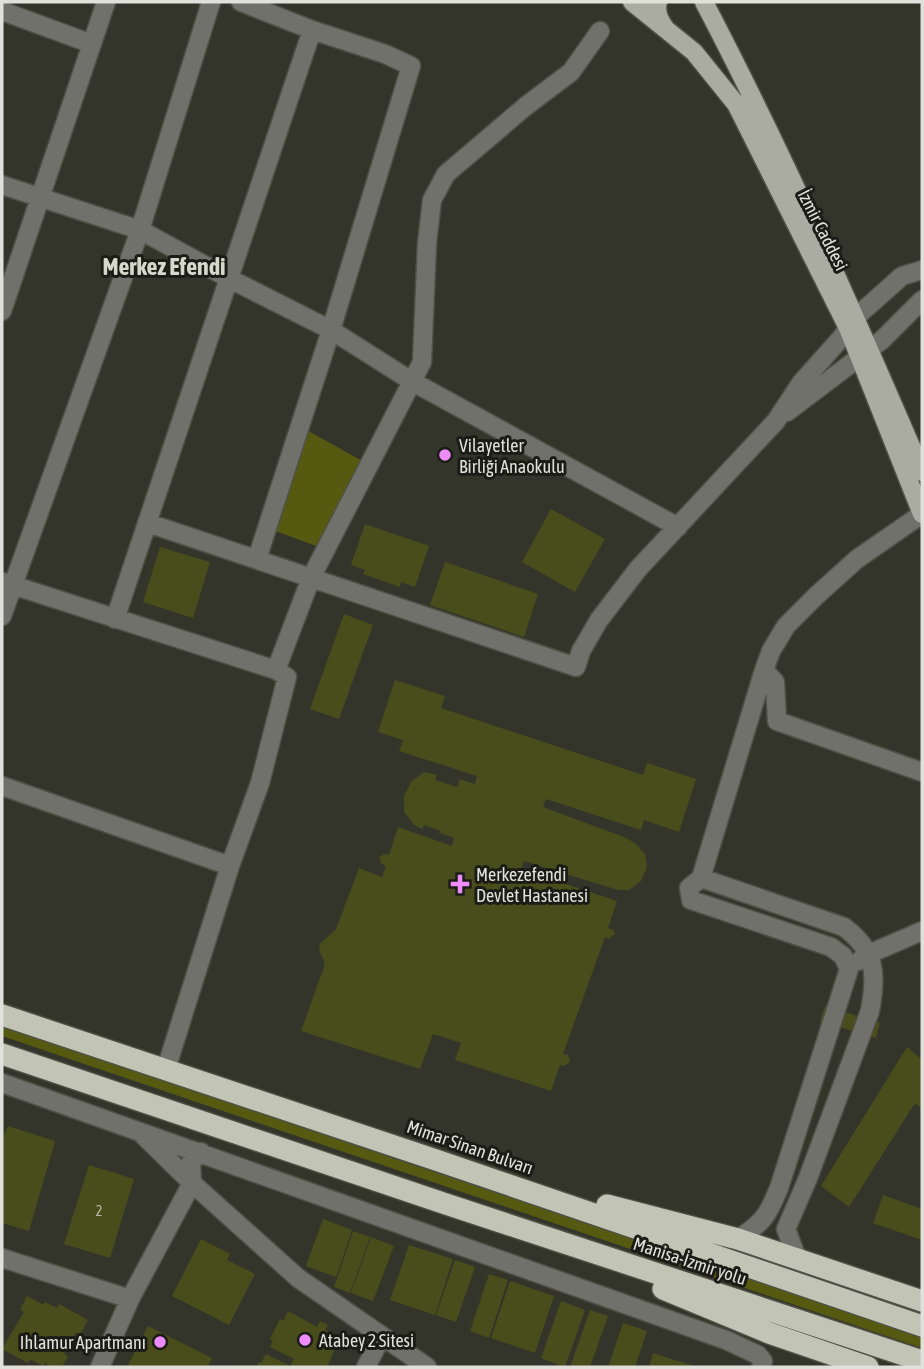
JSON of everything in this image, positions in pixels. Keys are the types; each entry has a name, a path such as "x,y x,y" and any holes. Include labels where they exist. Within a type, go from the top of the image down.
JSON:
{"highway":[{"name":"Mimar Sinan Bulvarı","path":"2,1015 922,1326"},
{"path":"2,1054 443,1203 601,1263 769,1333 868,1367"},
{"path":"436,1160 738,1239 922,1301"},
{"name":"Manisa-İzmir yolu","path":"443,1203 922,1362"}],"main road":[{"name":"İzmir Caddesi","path":"632,2 694,52 736,104 852,322"},
{"path":"658,2 656,7 659,19 667,31"},
{"name":"İzmir Caddesi","path":"704,2 747,83 865,353 922,472"},
{"name":"İzmir Caddesi","path":"865,353 922,514"}],"street":[{"path":"3,305 106,2"},
{"path":"2,616 7,584 140,230 211,2"},
{"path":"241,2 411,66 331,330 257,559"},
{"path":"2,12 92,44"},
{"path":"115,619 312,30"},
{"path":"276,670 311,578 422,362 427,243 432,200 441,182 446,174 570,72 600,31"},
{"path":"2,185 140,230 331,330 413,382 678,527"},
{"path":"148,523 576,667 581,652 599,620 638,569 776,421 801,383 852,322 902,276 922,270"},
{"path":"776,421 865,353 922,300"},
{"path":"849,969 843,956 831,947 691,900 689,888 701,878 764,670 771,651 786,626 857,559 922,514"},
{"path":"7,584 276,670 287,677 260,783 230,866 166,1069"},
{"path":"764,670 775,682 777,721 922,772"},
{"path":"2,786 230,866"},
{"path":"701,878 844,927 859,938 869,954 875,982 870,1011 808,1178 786,1229 797,1258"},
{"path":"738,1239 759,1226 769,1213 849,969 869,954 922,930"},
{"path":"2,1083 726,1340 758,1355 762,1361 761,1367"},
{"path":"139,1130 192,1183 298,1278 427,1367"},
{"path":"100,1367 130,1299 192,1183 191,1162 201,1152"},
{"path":"2,1258 130,1299"},
{"path":"366,1367 382,1336"}],"shaded area":[{"path":"303,428 364,462 327,550 270,529"},
{"path":"2,1026 922,1337 922,1348 2,1036"}],"building":[{"path":"551,509 605,539 575,592 522,562"},
{"path":"365,524 429,546 415,587 401,582 400,587 363,574 365,570 351,565"},
{"path":"160,547 210,562 193,618 143,602"},
{"path":"445,562 538,594 524,637 430,605"},
{"path":"344,614 373,625 339,719 310,709"},
{"name":"Merkezefendi Devlet Hastanesi","path":"395,680 445,696 441,708 643,775 647,763 696,779 679,832 644,820 641,830 546,799 543,807 635,843 645,854 647,867 641,881 629,890 618,890 524,861 521,869 617,901 608,928 615,934 609,939 605,937 563,1054 568,1055 570,1062 564,1066 560,1065 551,1091 455,1060 461,1043 433,1034 420,1069 301,1031 324,967 320,944 336,929 359,868 382,877 386,866 381,863 379,857 389,855 398,827 452,846 454,838 424,825 422,829 414,825 404,812 404,796 411,782 424,772 437,775 435,780 457,787 460,779 475,784 477,776 399,751 403,740 378,732"},
{"path":"825,1006 880,1023 876,1038 820,1021"},
{"path":"907,1047 922,1060 922,1109 915,1103 849,1207 821,1186"},
{"path":"8,1126 55,1141 29,1231 2,1223 2,1138"},
{"path":"89,1165 134,1179 110,1258 64,1244"},
{"path":"883,1195 922,1209 922,1240 873,1223"},
{"path":"323,1219 352,1230 336,1277 306,1266"},
{"path":"353,1231 370,1237 350,1293 334,1287"},
{"path":"371,1237 394,1246 373,1301 351,1293"},
{"path":"201,1239 230,1254 227,1260 255,1274 229,1325 172,1296"},
{"path":"409,1245 453,1259 435,1315 390,1300"},
{"path":"455,1260 475,1267 456,1322 436,1315"},
{"path":"489,1274 508,1280 489,1338 470,1331"},
{"path":"510,1281 554,1296 535,1353 491,1338"},
{"path":"27,1296 44,1305 45,1302 57,1308 59,1304 88,1320 80,1335 76,1333 64,1354 68,1356 62,1367 52,1367 45,1363 43,1366 30,1359 28,1363 2,1349 24,1312 20,1310"},
{"path":"561,1301 585,1310 565,1367 541,1358"},
{"path":"590,1310 608,1316 590,1367 570,1367"},
{"name":"Atabey 2 Sitesi","path":"288,1311 317,1327 320,1321 328,1325 325,1330 340,1338 327,1367 256,1367 266,1354 290,1366 294,1359 270,1347 273,1341 270,1339 280,1319 283,1321"},
{"path":"623,1323 647,1331 635,1367 608,1367"},
{"name":"Ihlamur Apartmanı","path":"148,1326 212,1358 208,1367 127,1367"},
{"path":"653,1353 697,1367 649,1367"}],"place":[{"name":"Vilayetler Birliği Anaokulu","path":"445,455"},
{"name":"Merkezefendi Devlet Hastanesi","path":"460,884"},
{"name":"Atabey 2 Sitesi","path":"305,1340"},
{"name":"Ihlamur Apartmanı","path":"160,1342"}],"district":[{"name":"Merkez Efendi","path":"164,266"}]}
